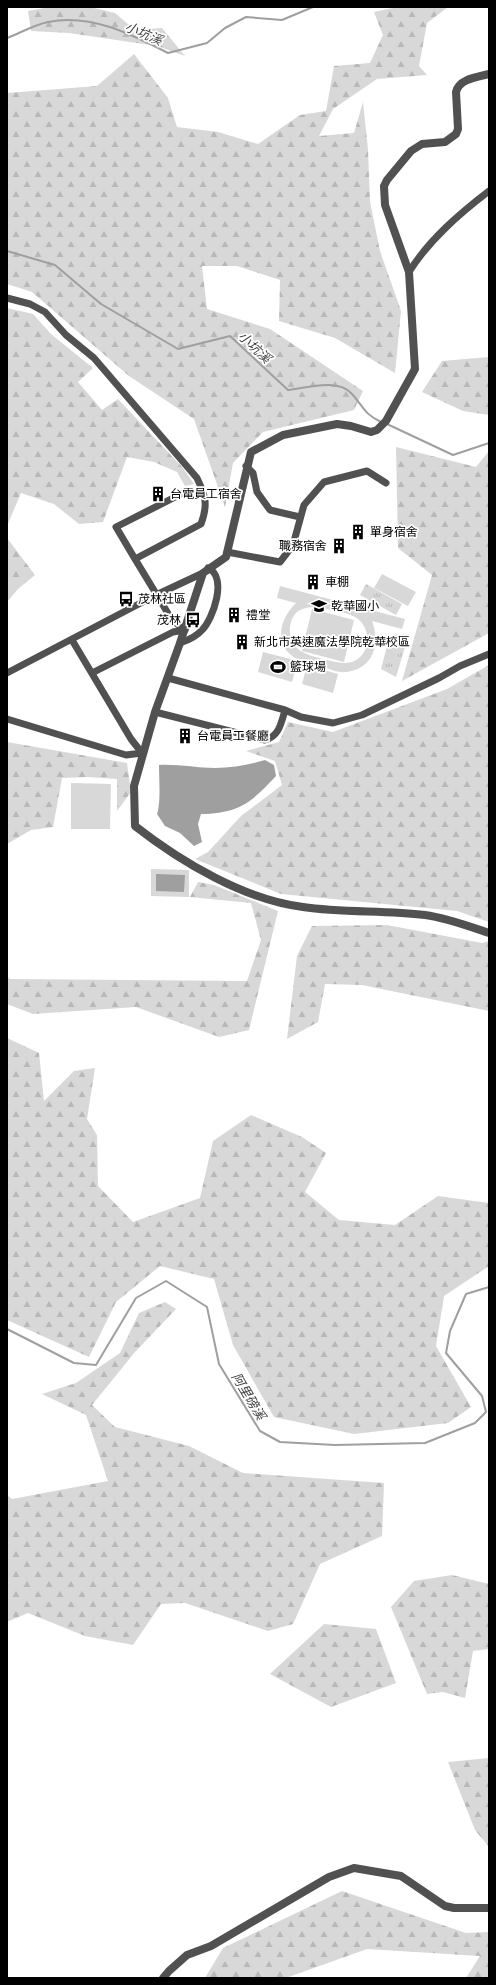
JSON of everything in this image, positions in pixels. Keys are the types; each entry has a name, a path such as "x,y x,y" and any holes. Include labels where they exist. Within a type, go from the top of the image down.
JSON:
{"street":[{"path":"7,673 156,595 206,571 226,557 246,466 251,452 283,435 337,424 351,426 371,432 384,424 415,369 409,272 385,205 384,186 387,180 416,147 422,144 445,142 456,134 458,129 457,87 467,80 489,74"},
{"path":"409,272 419,257 446,228 489,191"},
{"path":"7,298 30,304 44,312 66,335 94,358 197,478 205,496 206,511 201,524 135,559"},
{"path":"246,466 253,473 257,492 270,510 300,517"},
{"path":"227,552 280,562 293,545 304,505 324,482 367,471 386,483"},
{"path":"183,493 116,527 172,620 185,630"},
{"path":"206,571 155,712 142,753 134,786 135,826 172,853 227,884 279,902 303,907 424,915 448,919 489,933"},
{"path":"180,643 194,637 204,629 213,610 219,587 216,576 206,571"},
{"path":"92,673 173,632 185,630"},
{"path":"72,640 131,739 142,753"},
{"path":"168,678 285,710 301,718 333,723 362,715 439,678 460,666 489,654"},
{"path":"155,712 265,740 272,737 279,730 285,710"},
{"path":"7,719 126,755 142,753"},
{"path":"163,1978 168,1971 187,1955 211,1946 329,1877 354,1868 401,1876 445,1906 454,1908 489,1908"}],"green space":[{"path":"50,7 90,7 115,13 135,30 162,28 185,56 157,46 69,33 31,31 28,11"},
{"path":"397,7 448,7 427,23 419,66 427,75 377,79 333,109 319,136 354,133 363,102 368,150 370,202 380,251 401,311 395,373 335,338 279,321 280,280 237,266 202,266 207,309 270,329 363,391 354,410 263,432 233,463 225,507 194,419 129,376 32,292 7,284 7,93 97,86 134,54 168,98 177,127 218,132 258,144 300,115 326,111 334,66 370,63 383,35 374,12"},
{"path":"7,308 33,314 51,334 93,368 78,382 102,410 118,399 183,468 194,484 185,486 177,472 154,462 127,457 103,522 79,524 54,504 21,493 7,526"},
{"path":"489,357 489,415 463,411 422,392 442,361"},
{"path":"396,447 476,467 489,451 489,633 402,681 432,575 398,548"},
{"path":"7,538 35,575 18,589 7,602"},
{"path":"382,574 416,592 408,606 374,588"},
{"path":"366,584 402,604 396,615 360,595"},
{"path":"280,586 405,619 402,629 372,621 375,645 369,660 356,670 340,672 303,662 289,653 281,640 281,632 286,616 296,603 277,598","holes":["316,607 346,613 355,617 361,622 365,629 367,644 360,658 353,662 344,663 307,654 295,646 290,632 293,617 298,611"]},
{"path":"312,609 354,620 344,662 302,651"},
{"path":"409,634 396,677 381,669 390,635"},
{"name":"籃球場","path":"263,652 298,661 292,682 258,672"},
{"name":"籃球場","path":"307,665 338,674 333,693 302,684"},
{"path":"489,665 489,922 457,911 281,894 195,859 208,852 241,816 282,785 275,761 246,751 279,742 288,722 333,732 447,689"},
{"path":"7,742 127,763 131,792 117,811 117,779 87,777 62,778 53,827 31,830 7,844"},
{"path":"71,783 111,784 110,829 71,829"},
{"path":"151,869 189,870 189,897 151,896"},
{"path":"198,882 214,885 278,911 249,1030 219,1037 136,1007 33,1014 7,1004 7,977 10,979 247,981 261,940 251,903 190,897"},
{"path":"387,925 482,943 489,941 489,1011 362,985 325,984 318,1022 287,1039 297,956 312,926"},
{"path":"7,1038 39,1053 44,1101 74,1071 95,1068 87,1119 97,1135 98,1186 133,1222 200,1198 213,1141 251,1115 302,1137 326,1153 305,1192 339,1220 395,1225 438,1196 489,1203 489,1266 444,1296 436,1346 471,1407 448,1423 354,1434 274,1417 233,1345 214,1279 160,1266 116,1302 89,1357 7,1320"},
{"path":"165,1302 176,1309 135,1352 92,1405 115,1427 189,1446 243,1473 384,1483 382,1536 320,1564 293,1624 268,1631 185,1603 161,1604 133,1645 85,1636 28,1613 7,1622 7,1495 12,1499 108,1481 86,1415 42,1394 76,1383 120,1353 139,1313"},
{"path":"452,1575 489,1584 489,1649 473,1651 465,1698 443,1692 427,1694 391,1607 414,1581"},
{"path":"324,1624 376,1629 396,1683 331,1707 270,1674"},
{"path":"489,1758 489,1847 475,1830 448,1762"},
{"path":"342,1891 466,1933 489,1932 489,1978 466,1978 480,1956 367,1949 286,1978 205,1978 223,1948"}],"shaded area":[{"path":"265,760 274,765 276,776 259,793 243,805 235,809 201,814 198,824 202,842 194,846 180,833 165,826 157,814 159,797 159,765 221,768 240,766"},
{"path":"156,874 185,875 184,892 156,891"}],"waterway":[{"name":"小坑溪","path":"7,38 43,23 64,20 79,20 125,32 168,53 207,43 225,28 246,17 282,20 313,7"},
{"name":"小坑溪","path":"7,251 55,265 101,304 178,349 230,336 288,390 322,385 339,386 352,394 371,416 381,422"},
{"name":"小坑溪","path":"387,424 453,455 489,443"},
{"name":"阿里磅溪","path":"7,1329 74,1363 96,1365 136,1298 166,1281 207,1307 219,1364 260,1431 280,1442 335,1445 425,1443 475,1423 486,1412 482,1396 446,1353 450,1331 466,1294 489,1287"}],"place":[{"name":"台電員工宿舍","path":"158,494"},
{"name":"單身宿舍","path":"358,532"},
{"name":"職務宿舍","path":"339,546"},
{"name":"車棚","path":"313,582"},
{"name":"茂林社區","path":"126,599"},
{"name":"乾華國小","path":"319,606"},
{"name":"禮堂","path":"234,615"},
{"name":"茂林","path":"193,620"},
{"name":"新北市英速魔法學院乾華校區","path":"242,642"},
{"name":"籃球場","path":"278,667"},
{"name":"台電員工餐廳","path":"185,736"}]}
